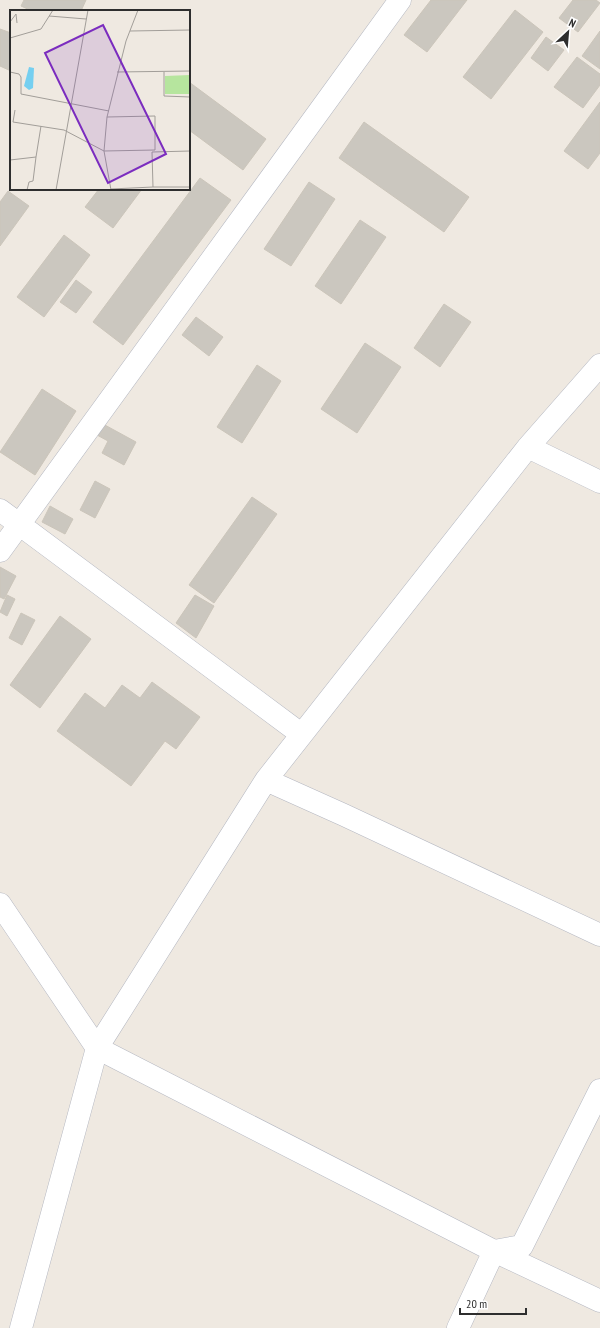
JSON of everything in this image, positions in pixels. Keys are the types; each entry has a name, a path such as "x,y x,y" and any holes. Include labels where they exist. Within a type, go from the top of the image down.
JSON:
{"street":[{"path":"0,552 400,0"},
{"path":"21,1328 96,1048 266,780 528,447 600,365"},
{"path":"528,447 600,482"},
{"path":"0,510 302,734"},
{"path":"266,780 600,935"},
{"path":"0,904 96,1048 494,1251 600,1301"},
{"path":"494,1251 522,1246 600,1090"},
{"path":"458,1328 494,1251"}],"building":[{"path":"24,0 86,0 81,10 30,10 21,6"},
{"path":"431,0 467,0 427,52 404,35"},
{"path":"573,0 596,0 600,3 578,32 559,18"},
{"path":"515,10 543,32 491,99 463,77"},
{"path":"0,29 10,33 10,71 0,66"},
{"path":"600,31 600,69 582,56"},
{"path":"546,37 564,50 548,71 531,58"},
{"path":"577,57 600,74 600,85 583,108 554,87"},
{"path":"190,83 266,139 243,170 190,131"},
{"path":"600,102 600,153 588,169 564,151"},
{"path":"364,122 469,197 444,232 339,158"},
{"path":"200,178 231,200 123,345 93,322"},
{"path":"309,182 335,199 291,266 264,249"},
{"path":"98,190 141,190 113,228 85,207"},
{"path":"8,191 29,206 0,246 0,202"},
{"path":"360,220 386,237 341,304 315,286"},
{"path":"64,235 90,255 44,317 17,297"},
{"path":"76,280 92,292 76,313 60,302"},
{"path":"444,304 471,322 440,367 414,348"},
{"path":"196,317 223,337 209,356 182,335"},
{"path":"365,343 401,367 357,433 321,409"},
{"path":"257,365 281,381 242,443 217,427"},
{"path":"42,389 76,411 35,475 0,452"},
{"path":"103,424 136,442 124,465 102,453 108,441 97,435"},
{"path":"95,481 110,489 95,518 80,510"},
{"path":"252,497 277,514 214,603 189,585"},
{"path":"50,506 73,519 65,534 42,522"},
{"path":"0,567 16,576 4,599 0,597"},
{"path":"7,595 15,599 7,616 0,612"},
{"path":"195,595 214,606 196,638 176,623"},
{"path":"21,613 35,620 22,645 9,638"},
{"path":"60,616 91,639 40,708 10,685"},
{"path":"152,682 200,717 176,749 165,741 131,786 57,731 85,693 105,708 122,685 140,698"}]}
